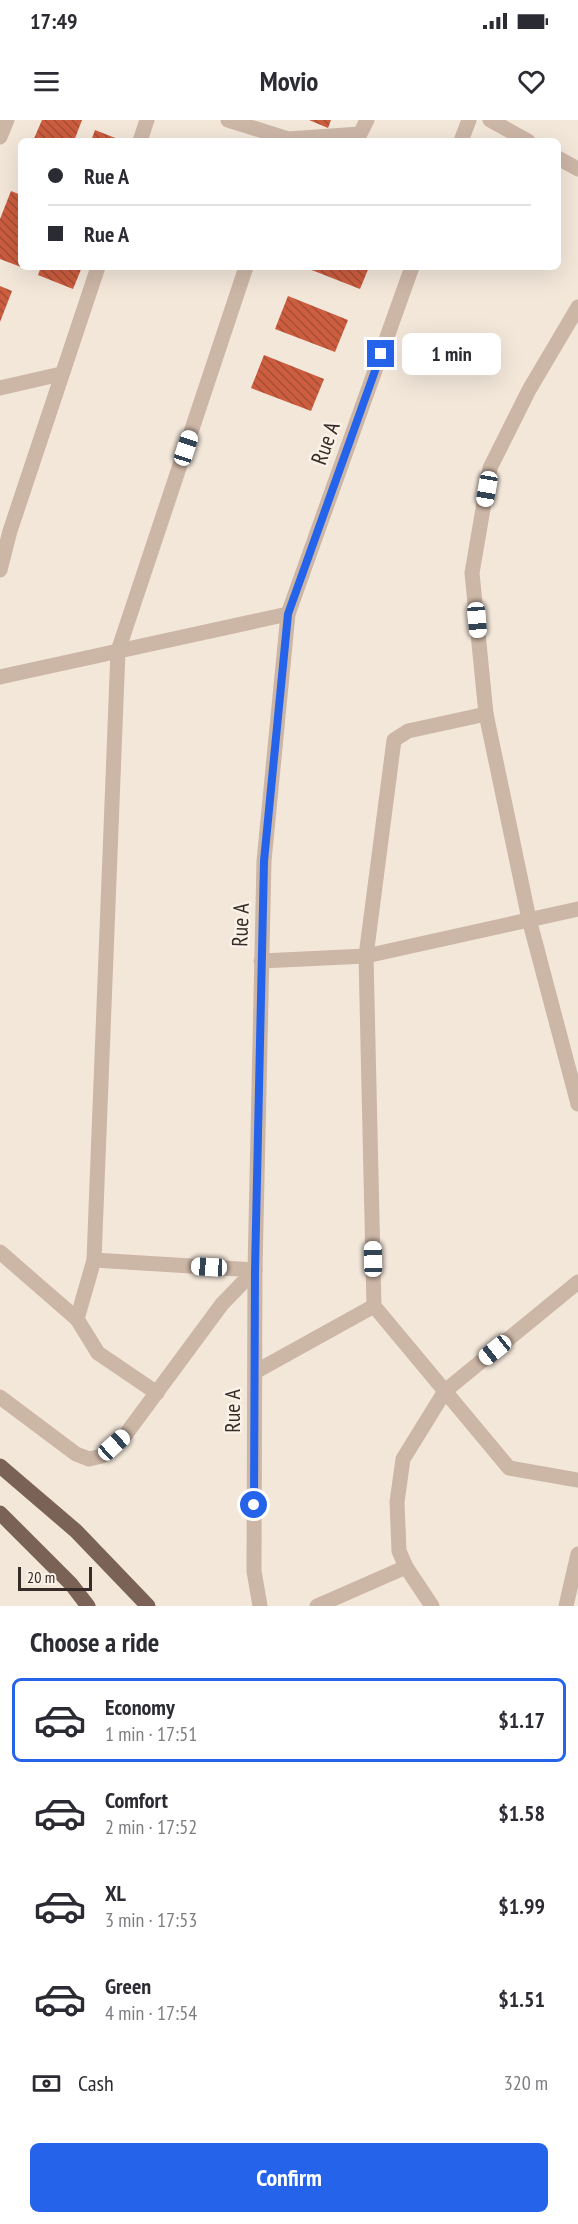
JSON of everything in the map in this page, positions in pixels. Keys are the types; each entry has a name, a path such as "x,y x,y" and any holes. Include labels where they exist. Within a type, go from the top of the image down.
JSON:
{"main road":[{"path":"0,1467 76,1531 148,1606"},
{"path":"0,1513 70,1584 88,1606"}],"street":[{"path":"0,137 8,120"},
{"path":"141,138 147,120"},
{"path":"228,120 282,138"},
{"path":"312,138 360,134 367,120"},
{"path":"462,138 469,120"},
{"path":"490,120 523,138"},
{"path":"561,160 578,169"},
{"path":"0,570 5,532 97,270"},
{"path":"77,1319 94,1260 118,651 245,270"},
{"name":"Rue A","path":"260,1606 254,1571 255,1270 261,961 264,861 288,614 411,270"},
{"path":"578,307 529,390 490,468 472,573 486,714 529,919 578,1104"},
{"path":"0,388 61,374"},
{"path":"0,677 288,614"},
{"path":"486,714 408,731 394,740 366,956 374,1306 509,1468 578,1480"},
{"path":"261,961 366,956 578,909"},
{"path":"0,1252 77,1319 98,1353 157,1393"},
{"path":"94,1260 255,1270"},
{"path":"0,1396 76,1454 89,1459 102,1456 126,1434 222,1304 255,1270"},
{"path":"432,1606 406,1567 399,1551 397,1502 403,1459 445,1391 578,1282"},
{"path":"255,1372 374,1306"},
{"path":"566,1606 578,1554"},
{"path":"317,1606 406,1567"}],"building":[{"path":"42,120 82,120 75,138 34,138"},
{"path":"309,120 331,120 328,128"},
{"path":"95,130 115,138 92,138"},
{"path":"11,191 18,194 18,266 0,259 0,219"},
{"path":"40,270 81,270 73,289 38,275"},
{"path":"312,270 368,270 360,289"},
{"path":"0,286 12,291 0,322"},
{"path":"288,296 348,320 335,352 275,329"},
{"path":"264,355 324,379 311,411 251,388"}],"route":[{"path":"254,1505 255,1270 264,861 288,614 381,354"}]}
